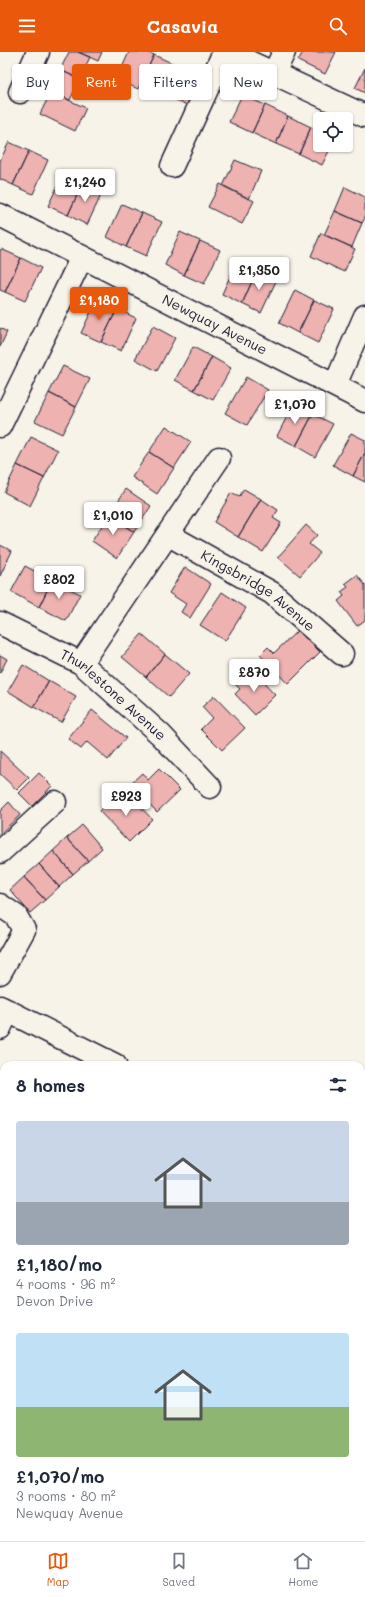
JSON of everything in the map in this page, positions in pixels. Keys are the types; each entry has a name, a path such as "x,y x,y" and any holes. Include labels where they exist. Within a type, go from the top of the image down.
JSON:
{"street":[{"path":"33,64 38,52"},
{"path":"172,166 224,52"},
{"path":"228,52 254,64"},
{"path":"277,67 284,52"},
{"path":"277,74 365,116"},
{"name":"Newquay Avenue","path":"0,215 365,401"},
{"path":"0,426 82,257"},
{"path":"335,385 365,316"},
{"path":"81,663 220,458"},
{"name":"Kingsbridge Avenue","path":"169,535 272,593 342,654"},
{"name":"Thurlestone Avenue","path":"0,623 81,663 160,735 210,787"},
{"path":"0,852 55,802"},
{"path":"0,905 16,916 24,930 0,973"},
{"path":"3,1016 106,1061"}],"building":[{"path":"69,52 78,52 90,57 87,64 72,64 72,75 64,72 63,64"},
{"path":"78,52 102,52 98,61"},
{"path":"129,52 147,52 154,55 150,64 139,64 138,89 131,86 131,64 124,64"},
{"path":"303,52 336,52 325,74 298,61"},
{"path":"154,55 174,64 150,64"},
{"path":"365,68 365,93 355,88"},
{"path":"64,72 72,75 72,96 70,100 64,97"},
{"path":"64,98 86,108 75,131 40,114 47,100 64,100"},
{"path":"176,100 189,100 187,105"},
{"path":"240,100 254,100 265,105 252,133 229,122"},
{"path":"265,105 288,116 276,144 252,133"},
{"path":"288,116 311,127 299,154 276,144"},
{"path":"311,127 313,128 313,152 328,152 322,165 299,154"},
{"path":"9,142 29,151 13,185 0,179 0,161"},
{"path":"29,151 48,160 33,194 13,185"},
{"path":"235,160 261,171 249,199 223,186"},
{"path":"64,172 83,182 68,215 48,206"},
{"path":"83,182 103,191 87,225 68,215"},
{"path":"220,184 254,201 242,224 208,207"},
{"path":"345,187 365,197 365,218 362,223 335,211"},
{"path":"122,204 142,213 126,247 107,237"},
{"path":"335,211 362,223 352,247 324,235"},
{"path":"142,213 162,222 146,256 126,247"},
{"path":"180,232 200,241 184,275 165,265"},
{"path":"321,233 355,249 344,272 311,256"},
{"path":"200,241 220,250 204,284 184,275"},
{"path":"1,249 21,258 5,292 0,290"},
{"path":"21,258 41,268 25,301 5,292"},
{"path":"237,261 257,270 242,304 222,294"},
{"path":"257,270 277,279 261,313 242,304"},
{"path":"295,290 314,300 298,333 279,323"},
{"path":"97,299 117,309 101,342 81,333"},
{"path":"314,300 334,309 318,343 298,333"},
{"path":"117,309 136,318 121,351 101,342"},
{"path":"153,326 175,338 157,371 135,359"},
{"path":"0,328 7,332 0,347"},
{"path":"193,347 212,357 194,390 175,380"},
{"path":"212,357 231,368 213,400 194,390"},
{"path":"63,366 90,379 76,407 49,393"},
{"path":"246,377 268,390 247,425 225,413"},
{"path":"49,393 76,407 62,434 35,421"},
{"path":"294,403 313,414 296,446 277,436"},
{"path":"313,414 333,424 315,457 296,446"},
{"path":"166,426 191,442 174,468 149,452"},
{"path":"351,433 365,440 365,453 353,476 333,465"},
{"path":"31,437 58,450 44,478 17,465"},
{"path":"149,452 174,468 157,494 132,477"},
{"path":"365,453 365,482 353,476"},
{"path":"17,465 44,478 30,506 4,492"},
{"path":"126,489 151,506 134,532 109,515"},
{"path":"244,489 261,499 238,537 214,522 231,493 239,497"},
{"path":"261,499 278,510 273,518 281,523 263,552 238,537"},
{"path":"109,515 134,532 117,558 92,541"},
{"path":"306,525 317,535 309,544 320,553 300,576 278,557"},
{"path":"0,545 12,551 0,576"},
{"path":"25,566 52,580 39,607 11,592"},
{"path":"185,567 211,584 190,618 181,612 186,604 169,593"},
{"path":"357,575 365,585 365,620 357,626 338,601 344,596 341,592 348,587 345,584"},
{"path":"52,580 80,594 66,621 39,607"},
{"path":"222,592 246,608 225,641 200,625"},
{"path":"298,630 320,652 288,684 260,655 268,647 274,653"},
{"path":"142,634 165,654 146,677 122,657"},
{"path":"165,654 189,674 169,697 146,677"},
{"path":"0,655 7,659 0,673"},
{"path":"23,665 49,681 34,707 8,691"},
{"path":"247,673 252,677 255,674 275,695 255,715 235,694 240,689 235,684"},
{"path":"49,681 76,697 61,722 34,707"},
{"path":"214,696 245,728 222,750 201,729 212,718 202,707"},
{"path":"92,710 126,738 108,760 87,742 81,749 68,739"},
{"path":"0,751 29,778 17,790 0,774"},
{"path":"159,769 180,790 157,812 130,784 142,773 148,780"},
{"path":"39,773 52,786 32,806 19,793"},
{"path":"114,796 123,806 131,797 152,819 129,842 99,811"},
{"path":"9,802 20,815 0,834 0,811"},
{"path":"82,825 102,848 88,861 67,838"},
{"path":"67,838 88,861 73,874 53,851"},
{"path":"53,851 73,874 59,887 39,864"},
{"path":"39,864 59,887 45,900 24,877"},
{"path":"24,877 45,900 30,913 10,890"}]}
